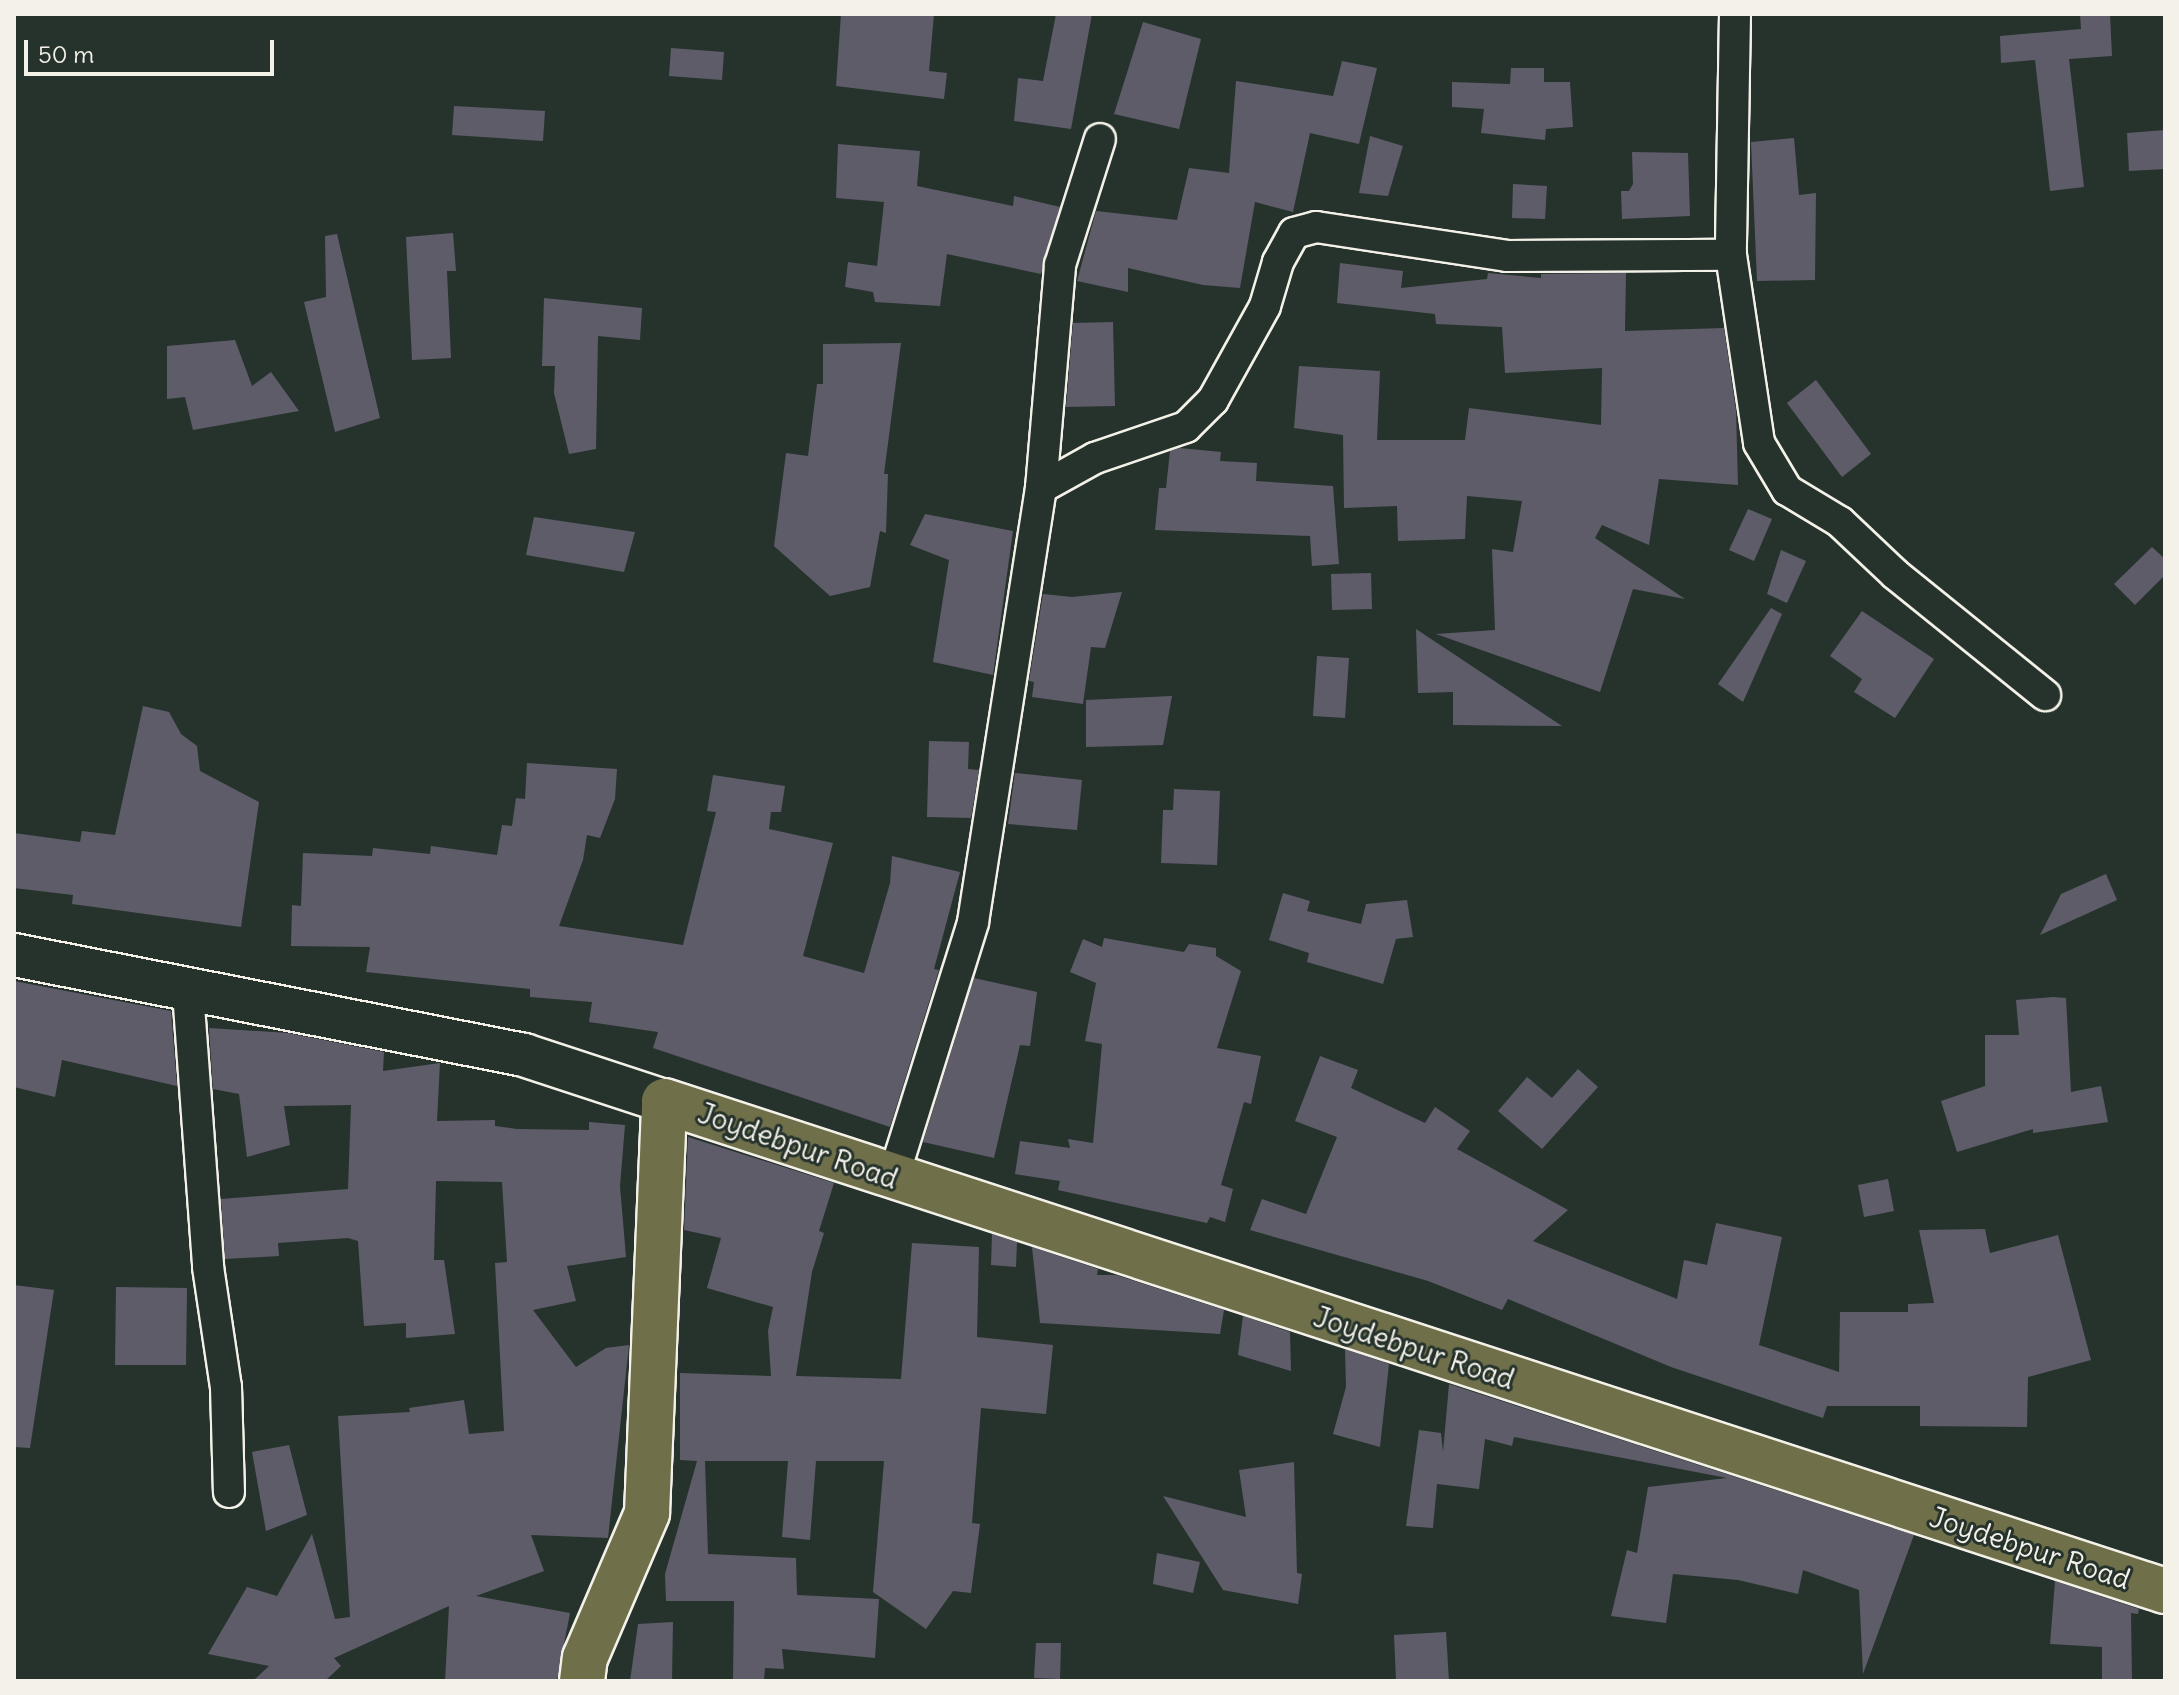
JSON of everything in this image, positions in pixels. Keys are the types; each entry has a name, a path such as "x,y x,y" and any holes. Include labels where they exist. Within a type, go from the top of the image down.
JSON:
{"main road":[{"name":"Joydebpur Road","path":"664,1101 2165,1591"},
{"path":"582,1681 585,1658 647,1513 664,1101"}],"street":[{"path":"1735,14 1731,255 1759,443 1787,490 1840,522 1895,574 2045,695"},
{"path":"893,1178 973,922 1041,488 1060,265 1100,139"},
{"path":"1041,488 1095,458 1186,427 1213,400 1265,306 1294,233 1316,227 1507,256 1731,255"},
{"path":"14,955 188,992 524,1055 664,1101"},
{"path":"188,992 208,1267 226,1387 229,1492"}],"building":[{"path":"841,14 934,14 929,71 947,73 944,99 836,86"},
{"path":"1056,14 1092,14 1071,129 1014,121 1018,78 1043,81"},
{"path":"2080,14 2110,14 2112,56 2069,59 2084,187 2050,191 2035,60 2001,63 2000,36 2081,29"},
{"path":"1143,22 1201,39 1179,129 1114,114"},
{"path":"671,48 724,52 722,80 669,76"},
{"path":"1342,61 1377,68 1359,144 1310,133 1293,212 1255,202 1240,288 1203,285 1128,268 1128,292 1077,281 1096,211 1177,220 1189,168 1229,173 1236,81 1333,96"},
{"path":"1511,68 1544,68 1544,82 1570,82 1573,127 1546,129 1545,140 1481,133 1484,109 1452,107 1452,82 1510,84"},
{"path":"454,106 545,111 543,141 452,135"},
{"path":"2165,130 2165,169 2129,171 2127,133"},
{"path":"1370,136 1403,146 1388,196 1359,193"},
{"path":"1794,138 1799,195 1816,193 1815,280 1757,281 1751,142"},
{"path":"838,144 920,151 917,186 1013,206 1014,196 1060,207 1041,274 947,254 940,306 875,302 873,292 845,287 848,262 877,266 884,202 836,198"},
{"path":"1632,152 1688,153 1690,216 1622,219 1621,191 1629,191 1633,184"},
{"path":"1513,184 1547,186 1545,219 1512,218"},
{"path":"453,233 456,271 447,271 451,358 412,360 406,237"},
{"path":"337,234 380,418 335,432 304,302 326,297 325,236"},
{"path":"1340,263 1403,271 1401,288 1487,279 1488,273 1541,278 1541,274 1626,273 1625,331 1724,328 1736,411 1738,485 1659,479 1649,545 1602,525 1595,538 1685,599 1633,589 1600,692 1436,634 1495,630 1492,549 1513,552 1522,501 1467,496 1465,539 1398,541 1397,506 1344,508 1343,435 1294,428 1299,366 1380,371 1377,440 1465,440 1469,408 1601,425 1602,368 1505,373 1502,327 1436,324 1435,314 1337,303"},
{"path":"544,298 642,308 640,340 598,336 596,449 569,454 554,393 555,366 542,366"},
{"path":"1113,322 1115,406 1066,407 1073,323"},
{"path":"235,340 252,386 271,372 299,411 193,430 185,397 167,399 167,346"},
{"path":"901,343 884,474 888,474 886,533 880,531 870,587 830,596 774,546 786,453 808,456 817,384 823,384 823,344"},
{"path":"1816,380 1871,454 1842,477 1787,403"},
{"path":"1180,448 1221,452 1220,461 1257,463 1256,481 1333,486 1339,564 1312,566 1310,536 1155,530 1159,488 1166,488 1170,451"},
{"path":"1748,509 1772,519 1754,561 1729,550"},
{"path":"925,514 1013,531 993,675 933,662 949,560 910,545"},
{"path":"534,517 635,532 624,572 526,555"},
{"path":"2152,547 2165,559 2165,575 2135,605 2114,584"},
{"path":"1781,550 1806,561 1787,603 1767,594"},
{"path":"1371,573 1372,609 1332,610 1331,574"},
{"path":"1122,592 1105,648 1091,647 1083,704 1032,697 1034,682 1029,681 1043,594 1072,597"},
{"path":"1771,608 1782,614 1743,702 1718,684"},
{"path":"1862,611 1934,659 1895,718 1854,692 1862,679 1830,656"},
{"path":"1416,629 1562,726 1453,725 1453,692 1418,693"},
{"path":"1317,656 1349,658 1345,718 1313,716"},
{"path":"1172,696 1163,745 1086,747 1086,700"},
{"path":"143,706 169,712 181,734 197,746 200,771 259,802 241,927 72,904 73,895 14,888 14,833 80,842 82,831 115,835"},
{"path":"929,741 969,742 968,769 979,770 971,818 927,817"},
{"path":"527,763 617,769 615,799 600,838 587,835 583,860 559,926 683,945 716,812 707,811 713,775 785,786 781,812 771,812 769,829 833,843 803,956 864,973 890,883 892,856 960,872 934,969 939,970 890,1127 653,1048 658,1032 589,1022 592,1002 530,997 530,989 366,972 370,947 291,946 292,905 301,906 303,853 372,856 373,848 430,854 431,846 497,855 502,825 512,826 516,798 525,799"},
{"path":"1015,773 1082,780 1077,830 1008,824"},
{"path":"1174,789 1220,791 1217,865 1161,863 1163,810 1173,810"},
{"path":"2106,874 2117,900 2040,935 2061,894"},
{"path":"1283,893 1310,901 1307,911 1361,924 1366,904 1407,900 1413,937 1396,939 1383,984 1307,962 1309,953 1269,940"},
{"path":"1104,938 1184,952 1189,944 1216,948 1216,956 1241,971 1217,1048 1261,1056 1251,1104 1244,1102 1221,1185 1233,1189 1225,1222 1210,1217 1207,1223 1058,1190 1060,1181 1015,1174 1020,1141 1070,1148 1068,1139 1093,1143 1102,1044 1085,1041 1096,983 1070,972 1083,939 1102,947"},
{"path":"974,978 1037,992 1030,1046 1020,1045 994,1158 923,1142"},
{"path":"14,981 171,1011 177,1086 62,1060 55,1097 14,1087"},
{"path":"2066,998 2071,1092 2101,1086 2108,1122 2033,1133 2033,1129 1957,1152 1941,1101 1985,1086 1985,1035 2019,1035 2016,1000"},
{"path":"209,1028 288,1033 384,1052 383,1071 440,1063 437,1121 495,1120 495,1126 517,1129 589,1130 589,1122 625,1125 620,1186 626,1257 567,1266 576,1301 533,1310 576,1367 606,1348 629,1345 608,1538 531,1535 544,1571 476,1596 570,1613 557,1681 445,1681 449,1606 334,1658 341,1666 325,1681 253,1681 269,1666 208,1654 247,1587 277,1596 312,1534 335,1619 350,1617 338,1416 410,1412 409,1408 464,1400 469,1434 504,1431 495,1263 507,1262 502,1182 436,1181 434,1260 444,1260 455,1334 406,1338 406,1323 364,1326 358,1241 348,1238 278,1243 279,1256 225,1259 221,1199 348,1189 351,1105 284,1106 290,1145 247,1157 239,1094 213,1089"},
{"path":"1320,1056 1358,1070 1351,1088 1425,1123 1435,1107 1470,1131 1457,1149 1568,1210 1533,1241 1677,1299 1684,1260 1707,1265 1716,1223 1782,1237 1759,1345 1839,1372 1840,1312 1908,1312 1908,1304 1934,1303 1919,1230 1985,1229 1990,1253 2058,1235 2091,1360 2028,1377 2027,1427 1920,1426 1920,1406 1827,1406 1823,1418 1671,1367 1508,1299 1502,1310 1428,1281 1250,1230 1262,1199 1306,1214 1337,1137 1295,1121"},
{"path":"1578,1069 1598,1087 1542,1149 1498,1111 1527,1077 1552,1098"},
{"path":"688,1137 834,1183 819,1231 824,1233 812,1272 796,1376 901,1379 912,1243 979,1247 977,1337 1053,1345 1046,1414 981,1408 972,1523 980,1524 971,1593 953,1591 926,1629 873,1592 884,1461 816,1461 810,1540 782,1537 788,1461 705,1461 708,1554 796,1558 797,1595 879,1599 875,1658 782,1649 784,1669 765,1668 764,1681 733,1681 734,1601 666,1601 665,1574 697,1461 680,1460 680,1373 771,1376 768,1331 773,1307 707,1288 721,1238 684,1230"},
{"path":"1888,1179 1894,1211 1864,1217 1858,1185"},
{"path":"992,1234 1017,1242 1016,1267 991,1265"},
{"path":"1032,1247 1098,1269 1097,1275 1116,1275 1224,1310 1220,1334 1040,1323"},
{"path":"14,1285 54,1290 30,1448 14,1447"},
{"path":"116,1287 187,1288 186,1365 115,1365"},
{"path":"1243,1316 1290,1332 1291,1371 1238,1355"},
{"path":"1345,1349 1389,1364 1380,1447 1333,1434 1346,1387"},
{"path":"1449,1384 1914,1535 1863,1674 1859,1590 1803,1570 1798,1594 1738,1580 1673,1574 1666,1623 1611,1616 1627,1550 1637,1553 1648,1487 1727,1478 1514,1437 1512,1446 1485,1439 1479,1489 1437,1484 1433,1528 1406,1526 1419,1430 1441,1433 1443,1452"},
{"path":"289,1445 307,1515 266,1531 252,1452"},
{"path":"1294,1462 1297,1573 1302,1574 1298,1604 1223,1590 1163,1496 1246,1517 1239,1470"},
{"path":"1157,1553 1200,1562 1193,1593 1153,1584"},
{"path":"2055,1581 2139,1609 2138,1614 2131,1613 2132,1681 2102,1681 2102,1647 2050,1644"},
{"path":"673,1622 672,1681 630,1681 638,1624"},
{"path":"1446,1632 1449,1681 1396,1681 1394,1635"},
{"path":"1036,1643 1061,1643 1060,1679 1034,1678"}]}
